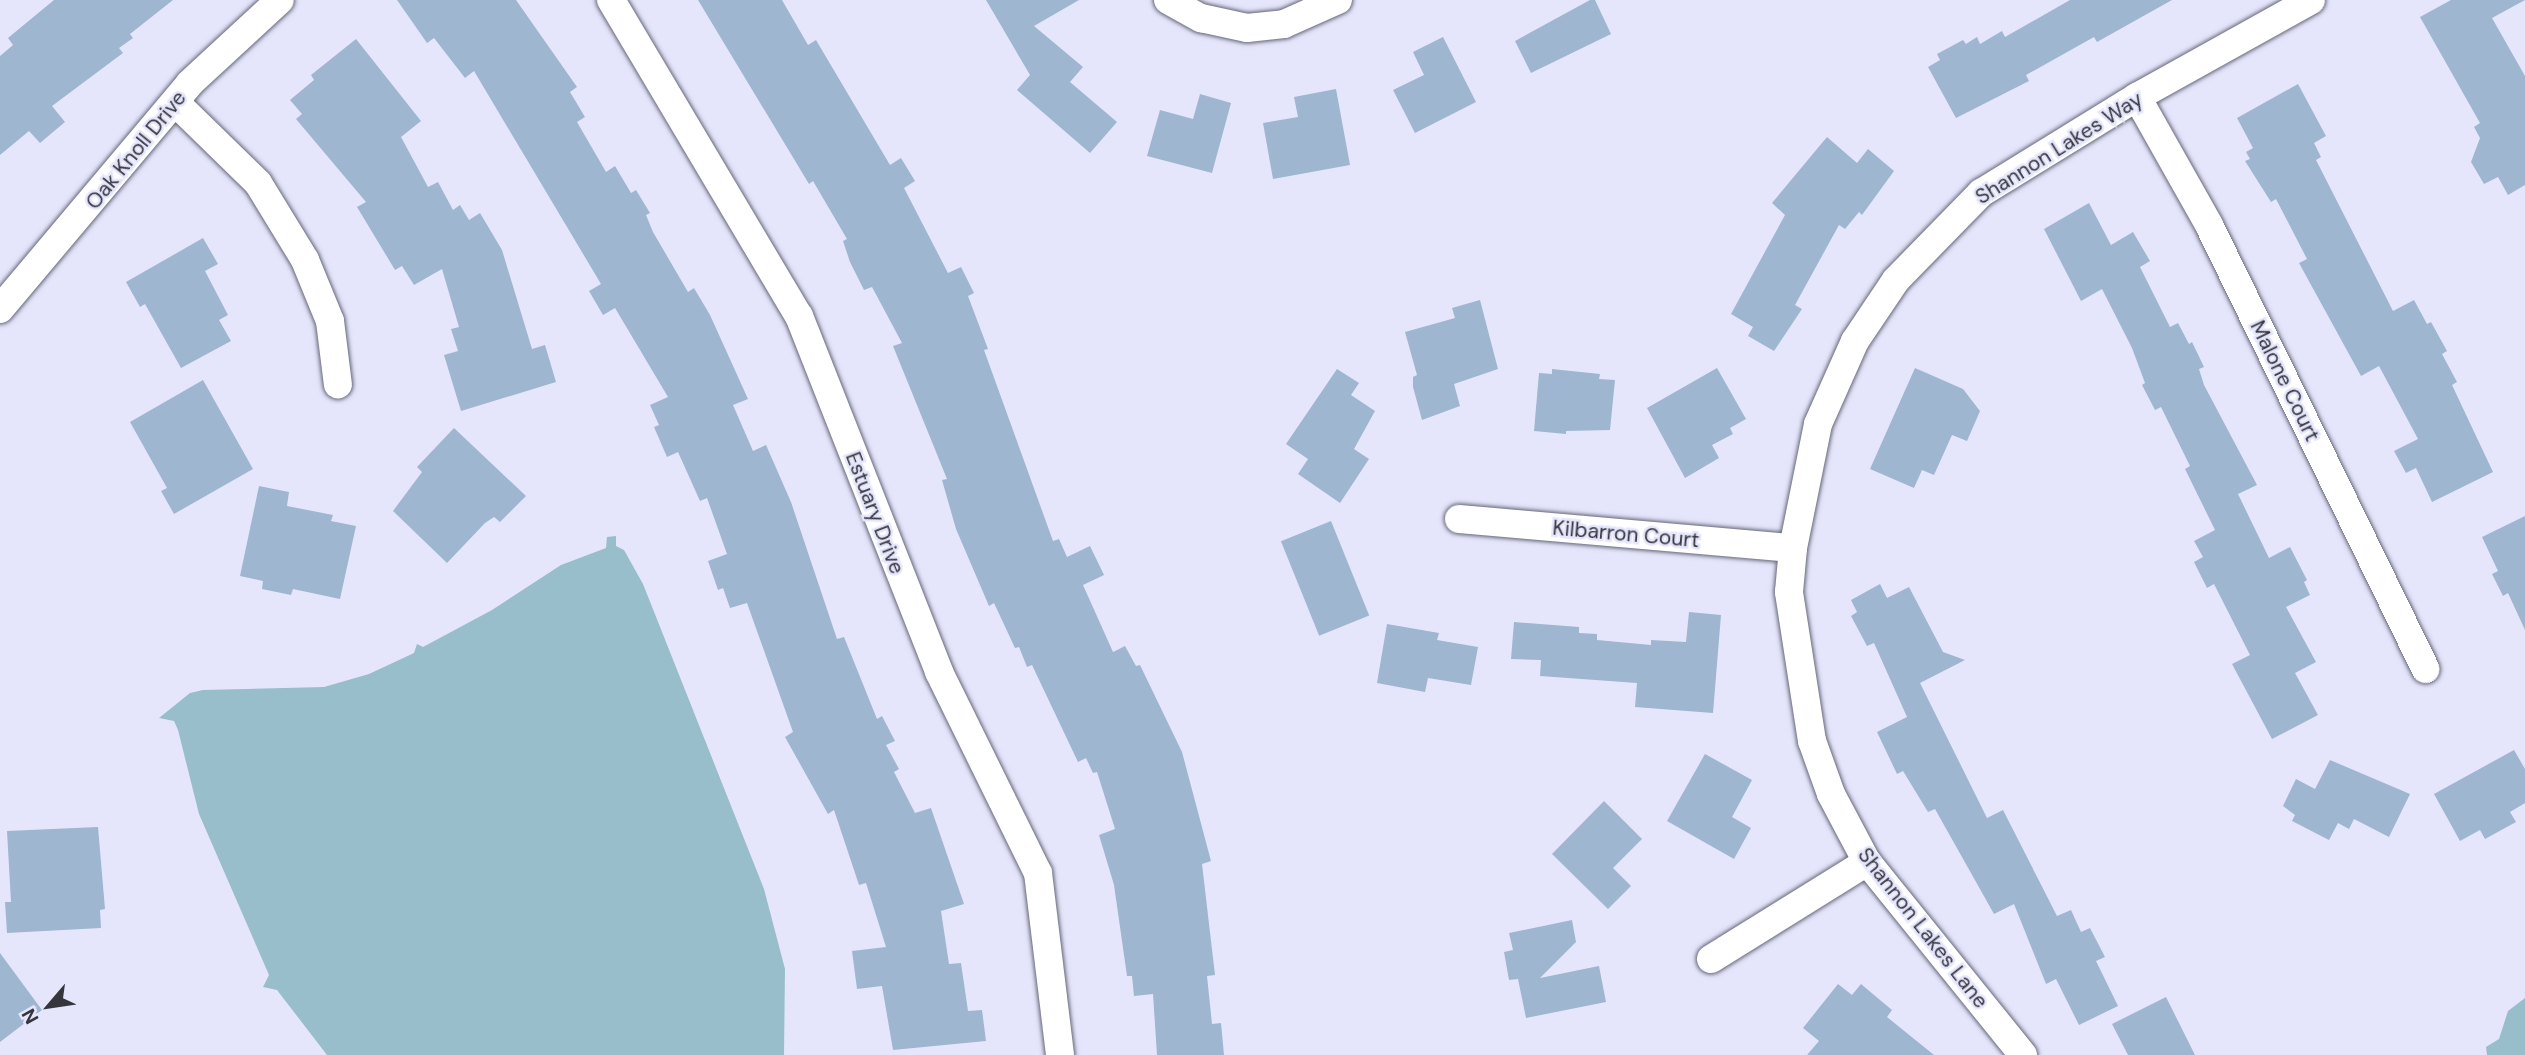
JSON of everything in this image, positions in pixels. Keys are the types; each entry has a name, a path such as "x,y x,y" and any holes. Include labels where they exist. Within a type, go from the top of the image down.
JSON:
{"street":[{"name":"Oak Knoll Drive","path":"0,309 175,102 226,48 280,0"},
{"name":"Estuary Drive","path":"611,0 799,316 939,672 1038,873 1060,1055"},
{"path":"1168,0 1201,18 1247,28 1283,24 1338,0"},
{"name":"Shannon Lakes Way","path":"1793,548 1818,424 1856,341 1896,280 1981,193 2137,97 2311,0"},
{"name":"Malone Court","path":"2137,97 2209,225 2426,669"},
{"path":"175,102 258,183 305,260 330,321 338,385"},
{"name":"Kilbarron Court","path":"1459,519 1793,548"},
{"name":"Shannon Lakes Lane","path":"1793,548 1790,592 1812,741 1831,794 1867,862 2023,1055"},
{"path":"1712,959 1867,862"}],"water":[{"path":"616,536 616,546 624,550 643,584 764,889 785,969 784,1055 327,1055 277,990 263,987 269,975 199,814 178,730 174,721 159,718 190,693 203,690 324,687 369,674 414,653 417,644 423,647 492,610 561,565 606,548 607,537"},
{"path":"2525,998 2525,1055 2487,1055 2486,1047 2499,1039 2508,1011"}],"building":[{"path":"54,0 173,0 130,34 133,38 119,48 123,53 52,106 65,122 40,143 29,131 0,155 0,56 13,45 8,38"},
{"path":"397,0 516,0 577,87 570,92 585,117 577,122 606,172 615,166 631,193 636,190 650,213 646,215 653,232 688,292 694,288 710,315 748,399 733,405 753,451 766,445 791,502 837,639 844,637 877,719 882,716 895,741 886,745 899,769 894,772 915,813 931,808 964,904 941,911 949,964 961,963 968,1011 982,1010 986,1041 893,1050 882,986 857,989 852,951 886,947 866,883 859,885 834,810 828,814 785,737 793,732 747,603 730,608 723,588 718,590 708,561 727,554 707,498 700,501 678,452 667,457 654,427 659,425 650,405 668,397 615,308 603,315 589,291 601,284 474,71 465,78 434,38 427,43"},
{"path":"698,0 782,0 808,45 816,40 890,165 901,158 915,181 904,188 948,273 961,267 974,293 968,296 988,349 984,350 1053,541 1059,539 1067,557 1090,546 1104,575 1083,585 1113,652 1125,646 1136,666 1140,665 1182,752 1211,861 1202,864 1215,975 1207,976 1212,1024 1221,1023 1224,1055 1157,1055 1153,994 1134,996 1132,976 1127,976 1114,885 1099,835 1115,829 1097,772 1093,773 1086,758 1078,762 1032,665 1027,667 1019,647 1015,648 994,603 989,606 956,529 942,480 947,479 893,346 902,343 872,287 864,290 843,241 847,239 813,181 809,184"},
{"path":"986,0 1079,0 1034,26 1083,67 1070,82 1117,122 1090,153 1017,90 1030,75"},
{"path":"1590,0 1595,0 1611,34 1531,73 1515,41"},
{"path":"2070,0 2172,0 2097,42 2094,37 2026,75 2029,81 1956,118 1928,67 1940,60 1937,54 1963,40 1966,44 1977,37 1980,44 2002,31 2005,37"},
{"path":"2451,0 2525,0 2492,18 2525,76 2525,185 2508,195 2498,177 2484,184 2471,162 2480,138 2474,127 2480,123 2420,17"},
{"path":"1443,37 1476,102 1415,133 1393,90 1424,75 1413,52"},
{"path":"356,39 421,121 401,137 428,187 438,182 453,210 460,205 469,220 480,213 502,250 532,349 545,345 556,382 461,411 444,355 458,351 451,329 459,327 442,269 414,285 402,266 395,270 357,207 366,202 296,119 302,114 290,100 314,80 311,75"},
{"path":"2298,84 2326,136 2314,143 2321,157 2316,160 2393,311 2414,300 2427,324 2431,322 2447,351 2442,354 2457,382 2452,385 2493,472 2432,502 2416,468 2406,473 2394,451 2418,439 2379,366 2361,376 2299,263 2307,259 2276,199 2271,202 2245,161 2250,159 2246,152 2253,148 2237,118"},
{"path":"1336,89 1350,165 1273,179 1263,123 1298,117 1294,97"},
{"path":"1200,94 1231,103 1212,173 1147,156 1160,110 1193,119"},
{"path":"1827,137 1857,163 1868,149 1894,171 1862,215 1859,212 1845,229 1839,225 1795,305 1802,309 1774,351 1748,336 1753,327 1731,314 1785,215 1772,203"},
{"path":"2089,203 2111,245 2133,232 2150,261 2140,267 2170,327 2178,323 2189,344 2192,342 2204,367 2199,369 2204,385 2257,485 2238,494 2269,558 2290,547 2307,580 2304,582 2310,595 2286,607 2316,662 2295,673 2318,715 2272,739 2232,664 2250,655 2214,584 2207,588 2194,562 2203,557 2194,541 2215,530 2185,469 2190,466 2161,407 2155,410 2142,385 2145,383 2132,348 2102,289 2081,301 2044,229"},
{"path":"203,238 218,264 205,271 228,315 219,320 231,341 181,368 145,304 140,307 126,282"},
{"path":"1480,300 1498,369 1454,384 1460,406 1422,420 1413,387 1413,377 1417,375 1405,332 1455,318 1452,308"},
{"path":"1717,368 1746,419 1730,428 1733,434 1712,445 1719,458 1685,478 1647,408"},
{"path":"1915,368 1963,389 1980,411 1967,441 1952,435 1934,475 1922,470 1914,488 1870,469"},
{"path":"1337,369 1359,383 1351,395 1375,411 1354,449 1369,459 1340,503 1298,474 1308,459 1286,444"},
{"path":"1552,369 1600,374 1599,379 1615,380 1610,430 1566,431 1566,434 1534,431 1539,373 1552,374"},
{"path":"203,380 253,469 174,514 161,491 167,488 130,422"},
{"path":"454,428 526,496 500,522 494,517 485,523 447,563 393,511 422,472 417,467"},
{"path":"259,486 289,492 287,506 333,515 331,521 356,526 340,599 293,589 291,595 262,589 263,581 240,576"},
{"path":"2525,516 2525,630 2508,593 2503,596 2492,574 2498,571 2482,537"},
{"path":"1331,521 1369,616 1319,636 1281,541"},
{"path":"1880,584 1887,598 1909,587 1943,652 1965,660 1920,683 1987,818 2003,810 2057,916 2071,910 2081,932 2090,928 2105,957 2096,961 2118,1006 2079,1025 2056,979 2046,984 2014,904 1994,914 1935,809 1928,812 1903,771 1897,774 1877,732 1907,717 1874,643 1867,646 1851,616 1857,612 1851,600"},
{"path":"1689,612 1721,615 1713,713 1635,707 1637,683 1540,676 1541,660 1511,659 1514,622 1579,627 1579,633 1597,634 1597,640 1651,645 1651,640 1686,642"},
{"path":"1387,624 1439,633 1437,640 1478,647 1471,685 1428,678 1425,692 1377,683"},
{"path":"2514,750 2525,769 2525,803 2510,812 2516,822 2485,839 2480,830 2460,841 2434,794"},
{"path":"1705,754 1752,780 1732,817 1751,828 1734,859 1667,821"},
{"path":"2330,760 2410,794 2389,837 2354,819 2349,829 2338,823 2329,840 2292,821 2295,815 2283,806 2296,779 2315,789"},
{"path":"1604,801 1642,839 1613,868 1631,886 1608,909 1552,854"},
{"path":"98,827 105,909 100,910 101,928 7,933 5,902 11,902 7,831"},
{"path":"1572,920 1576,942 1540,978 1599,966 1606,1002 1526,1018 1518,979 1509,980 1504,952 1513,950 1509,933"},
{"path":"0,953 42,1010 0,1042"},
{"path":"1838,984 1852,995 1861,984 1892,1010 1887,1017 1934,1055 1807,1055 1819,1041 1803,1028"},
{"path":"2166,997 2195,1055 2128,1055 2112,1024"}]}
